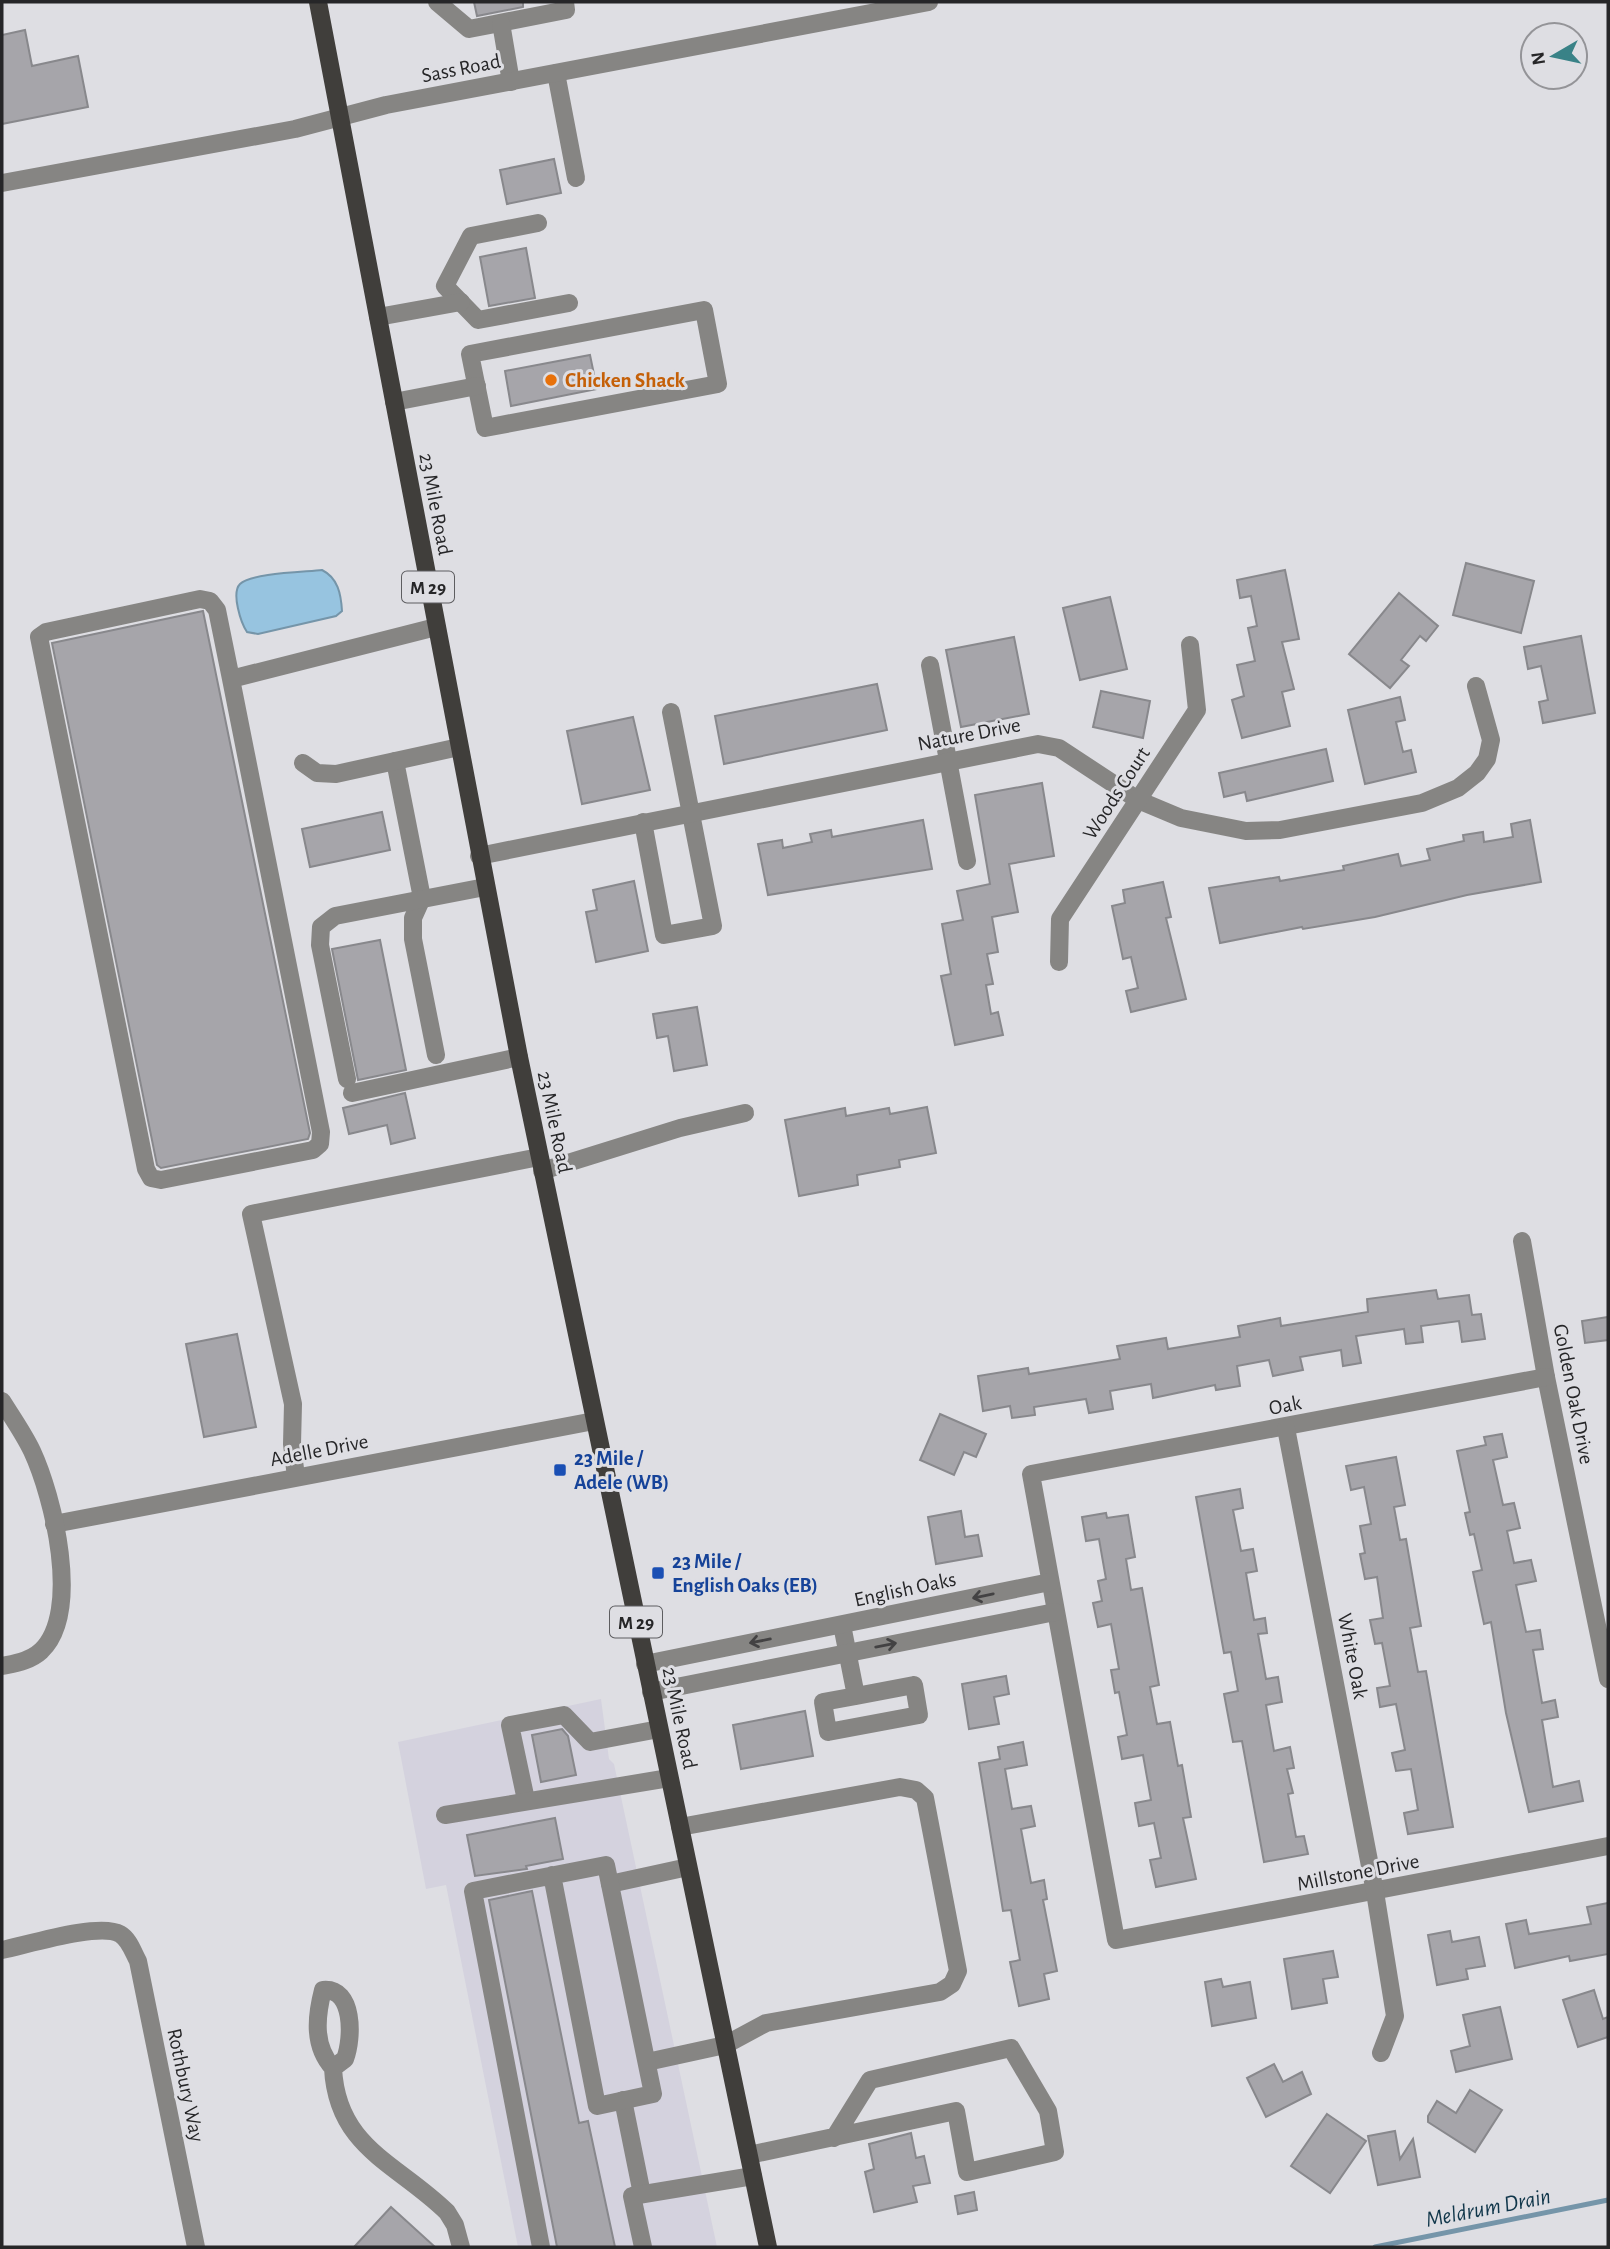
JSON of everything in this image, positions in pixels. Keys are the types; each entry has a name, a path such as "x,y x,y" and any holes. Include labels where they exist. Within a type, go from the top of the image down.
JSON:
{"main road":[{"name":"23 Mile Road","path":"318,2 519,1057 768,2247"}],"street":[{"path":"437,2 468,30 566,10 565,2"},
{"name":"Sass Road","path":"2,183 340,118 386,105 929,2"},
{"path":"501,23 511,82"},
{"path":"556,73 576,178"},
{"path":"538,223 471,236 445,286 478,320 569,303"},
{"path":"378,317 461,302"},
{"path":"704,310 718,384 485,428 477,386 470,354 704,310"},
{"path":"394,402 477,386"},
{"path":"200,599 211,601 217,610 231,679 321,1132 320,1144 313,1150 161,1180 151,1178 145,1169 39,637 46,632 174,604 200,599"},
{"path":"231,679 436,627"},
{"name":"Woods Court","path":"1059,962 1060,919 1196,710 1190,645"},
{"path":"930,665 967,861"},
{"name":"Nature Drive","path":"479,856 1038,744 1059,748 1138,800 1181,818 1246,831 1280,830 1422,803 1458,788 1477,773 1487,759 1491,740 1476,686"},
{"path":"643,822 664,935 713,926 671,712"},
{"path":"303,763 317,773 336,774 459,747"},
{"path":"396,761 422,898 413,918 413,939 436,1055"},
{"path":"485,887 335,916 321,927 320,945 350,1086 519,1057"},
{"path":"296,1477 292,1444 293,1404 251,1214 541,1164 745,1113"},
{"name":"Golden Oak Drive","path":"1522,1241 1546,1377 1608,1679"},
{"name":"Oak","path":"1050,1582 1031,1474 1546,1377"},
{"path":"2,1401 32,1452 54,1524 63,1585 56,1622 41,1651 23,1662 2,1665"},
{"name":"Adelle Drive","path":"54,1524 594,1421"},
{"name":"White Oak","path":"1286,1428 1375,1892 1395,2016 1381,2053"},
{"path":"651,1692 1055,1612 1050,1582"},
{"name":"English Oaks","path":"645,1664 1050,1582"},
{"name":"Millstone Drive","path":"1055,1612 1116,1940 1608,1846"},
{"path":"842,1625 856,1696"},
{"path":"914,1685 919,1715 828,1732 823,1702 856,1696 914,1685"},
{"path":"526,1800 510,1726 564,1715 590,1742 659,1729"},
{"path":"445,1815 669,1778"},
{"path":"647,2063 725,2045 766,2023 940,1992 952,1984 958,1971 925,1798 916,1790 900,1787 680,1826"},
{"path":"541,2247 473,1891 552,1875 606,1865 653,2094 597,2106 552,1875"},
{"path":"610,1884 688,1867"},
{"name":"Rothbury Way","path":"2,1950 100,1930 123,1935 138,1961 196,2247"},
{"path":"333,2068 345,2059 349,2049 349,2020 339,1993 323,1990 317,2010 319,2045 324,2058 333,2068 338,2106 353,2132 389,2168 429,2195 447,2212 455,2225 461,2247"},
{"path":"749,2155 834,2137 956,2110 967,2172 1055,2152 1048,2111 1011,2048 870,2080 834,2137"},
{"path":"623,2100 642,2194"},
{"path":"643,2247 632,2196 753,2176"}],"shaded area":[{"path":"601,1699 609,1759 614,1764 717,2247 518,2247 446,1885 426,1889 398,1742"}],"water":[{"path":"322,570 332,577 339,593 342,611 336,616 258,634 247,632 237,601 237,588 240,584 266,575"}],"building":[{"path":"474,2 523,2 523,7 477,16"},
{"path":"25,30 32,66 78,56 88,107 2,124 2,35"},
{"path":"554,159 561,193 507,204 500,170"},
{"path":"526,248 535,298 489,306 480,257"},
{"name":"Chicken Shack","path":"590,355 597,389 511,406 505,371"},
{"path":"1466,563 1534,581 1521,633 1453,615"},
{"path":"1285,570 1299,639 1282,642 1294,689 1282,692 1290,726 1242,738 1232,700 1244,696 1237,665 1255,661 1248,628 1257,626 1251,596 1240,598 1237,580"},
{"path":"1399,593 1438,626 1426,641 1420,636 1401,660 1409,666 1390,688 1349,654"},
{"path":"1110,597 1127,669 1080,680 1063,608"},
{"path":"203,611 310,1133 308,1139 161,1168 157,1165 52,643"},
{"path":"1581,636 1595,713 1543,723 1539,702 1548,700 1541,666 1528,669 1524,647"},
{"path":"1014,637 1029,714 961,727 946,650"},
{"path":"877,684 887,730 724,764 715,716"},
{"path":"1101,691 1150,701 1143,738 1093,727"},
{"path":"1400,697 1405,720 1396,722 1403,752 1411,750 1416,772 1365,784 1348,710"},
{"path":"633,717 650,790 582,804 567,731"},
{"path":"1326,749 1333,781 1247,801 1245,792 1224,797 1219,773"},
{"path":"1042,783 1054,856 1009,864 1018,912 992,917 998,952 987,954 993,984 986,985 991,1014 998,1012 1003,1035 955,1045 941,976 951,974 942,924 963,920 957,891 990,884 975,795"},
{"path":"382,812 390,850 310,867 302,829"},
{"path":"923,820 932,869 768,895 758,844 782,840 783,848 812,842 810,834 831,830 832,837"},
{"path":"1530,820 1541,882 1467,895 1375,917 1303,929 1302,927 1220,943 1209,888 1279,877 1280,881 1344,870 1343,866 1398,854 1401,866 1430,860 1427,849 1464,841 1463,835 1483,832 1484,842 1513,837 1511,824"},
{"path":"634,881 648,951 596,962 586,912 597,910 593,890"},
{"path":"1163,882 1171,917 1166,918 1186,999 1131,1012 1126,991 1138,988 1131,957 1123,959 1112,906 1125,903 1123,890"},
{"path":"380,940 406,1070 358,1080 332,949"},
{"path":"697,1007 707,1065 674,1071 668,1036 657,1038 653,1014"},
{"path":"405,1093 415,1138 391,1144 387,1125 349,1134 343,1108"},
{"path":"927,1107 936,1153 899,1160 900,1167 857,1175 858,1185 799,1196 785,1120 845,1108 846,1116 889,1108 890,1114"},
{"path":"1436,1290 1438,1299 1469,1295 1472,1315 1481,1314 1485,1339 1462,1342 1459,1321 1421,1326 1423,1342 1406,1344 1404,1329 1356,1336 1361,1363 1343,1366 1341,1350 1300,1357 1303,1370 1273,1376 1269,1360 1237,1366 1240,1386 1216,1390 1215,1385 1153,1398 1151,1384 1110,1391 1113,1409 1089,1413 1086,1399 1034,1407 1035,1415 1012,1418 1010,1406 983,1411 978,1376 1028,1368 1029,1374 1120,1359 1117,1346 1166,1338 1168,1349 1240,1337 1238,1326 1280,1318 1281,1326 1368,1312 1367,1299"},
{"path":"1608,1317 1608,1340 1585,1343 1582,1321"},
{"path":"237,1334 256,1427 204,1437 186,1344"},
{"path":"940,1414 986,1434 976,1457 964,1452 954,1475 920,1460"},
{"path":"1502,1434 1507,1457 1493,1460 1503,1505 1514,1503 1520,1528 1507,1531 1514,1563 1531,1560 1536,1581 1516,1585 1526,1632 1540,1630 1543,1649 1533,1650 1542,1703 1555,1700 1558,1717 1542,1720 1553,1787 1579,1781 1583,1801 1529,1812 1506,1713 1491,1622 1484,1624 1473,1572 1482,1570 1474,1534 1470,1535 1465,1513 1470,1512 1457,1451 1486,1445 1484,1437"},
{"path":"1396,1457 1405,1505 1394,1507 1400,1540 1406,1539 1421,1626 1410,1628 1418,1672 1426,1671 1453,1827 1408,1834 1404,1813 1418,1810 1411,1769 1396,1771 1392,1753 1405,1750 1396,1704 1380,1707 1377,1688 1390,1686 1382,1643 1375,1644 1370,1620 1383,1618 1377,1577 1365,1579 1360,1554 1365,1553 1360,1526 1371,1524 1364,1487 1351,1490 1346,1466"},
{"path":"1240,1489 1243,1508 1233,1510 1241,1551 1253,1549 1257,1571 1246,1573 1254,1620 1265,1618 1267,1633 1258,1634 1266,1679 1278,1677 1282,1702 1266,1705 1274,1751 1290,1747 1294,1768 1287,1769 1293,1793 1288,1794 1296,1837 1304,1836 1308,1854 1264,1862 1242,1741 1233,1742 1224,1694 1238,1691 1231,1652 1224,1653 1196,1497"},
{"path":"961,1511 965,1537 978,1535 982,1556 936,1564 928,1517"},
{"path":"1106,1513 1107,1518 1128,1515 1135,1557 1126,1559 1131,1590 1142,1588 1159,1685 1150,1687 1157,1724 1170,1722 1178,1766 1182,1765 1191,1817 1183,1818 1196,1879 1156,1887 1150,1860 1161,1858 1154,1823 1139,1826 1135,1803 1151,1800 1143,1755 1122,1759 1118,1737 1127,1735 1119,1692 1115,1693 1111,1670 1119,1669 1111,1624 1098,1627 1093,1603 1102,1601 1098,1581 1106,1579 1099,1539 1086,1541 1082,1517"},
{"path":"1006,1676 1009,1694 994,1697 999,1724 969,1729 962,1684"},
{"path":"805,1711 813,1756 741,1769 733,1725"},
{"path":"562,1729 568,1736 576,1775 541,1782 532,1735"},
{"path":"1023,1742 1027,1765 1005,1769 1012,1809 1031,1806 1035,1826 1021,1829 1031,1883 1044,1880 1047,1899 1043,1900 1057,1971 1044,1974 1049,1999 1019,2006 1010,1962 1020,1960 1011,1910 1003,1911 979,1763 1000,1759 998,1747"},
{"path":"555,1818 563,1859 526,1866 527,1869 475,1876 467,1835"},
{"path":"532,1891 579,2123 588,2121 615,2247 557,2247 489,1900"},
{"path":"1608,1903 1608,1954 1570,1961 1569,1956 1515,1968 1506,1924 1526,1920 1529,1934 1591,1924 1587,1907"},
{"path":"1450,1931 1452,1942 1479,1937 1485,1966 1466,1969 1468,1979 1437,1985 1428,1935"},
{"path":"1333,1951 1338,1977 1323,1979 1327,2003 1292,2009 1284,1959"},
{"path":"1221,1979 1223,1987 1250,1982 1256,2018 1212,2026 1205,1982"},
{"path":"1594,1990 1603,2019 1608,2017 1608,2037 1578,2047 1563,2000"},
{"path":"1500,2007 1512,2059 1456,2072 1451,2051 1470,2046 1463,2015"},
{"path":"1274,2064 1283,2082 1302,2072 1311,2094 1266,2117 1247,2078"},
{"path":"1470,2090 1502,2110 1475,2152 1428,2122 1428,2116 1437,2101 1456,2113"},
{"path":"1327,2114 1366,2141 1330,2193 1291,2166"},
{"path":"1395,2131 1400,2159 1413,2139 1420,2177 1378,2185 1368,2136"},
{"path":"911,2133 916,2158 924,2156 930,2183 913,2186 917,2202 874,2212 865,2172 874,2169 869,2144"},
{"path":"974,2192 977,2210 958,2214 955,2196"},
{"path":"391,2207 435,2247 354,2247"}],"waterway":[{"name":"Meldrum Drain","path":"1375,2247 1608,2200"}],"place":[{"name":"Chicken Shack","path":"551,380"},
{"name":"23 Mile / Adele (WB)","path":"560,1470"},
{"name":"23 Mile / English Oaks (EB)","path":"658,1573"}]}
